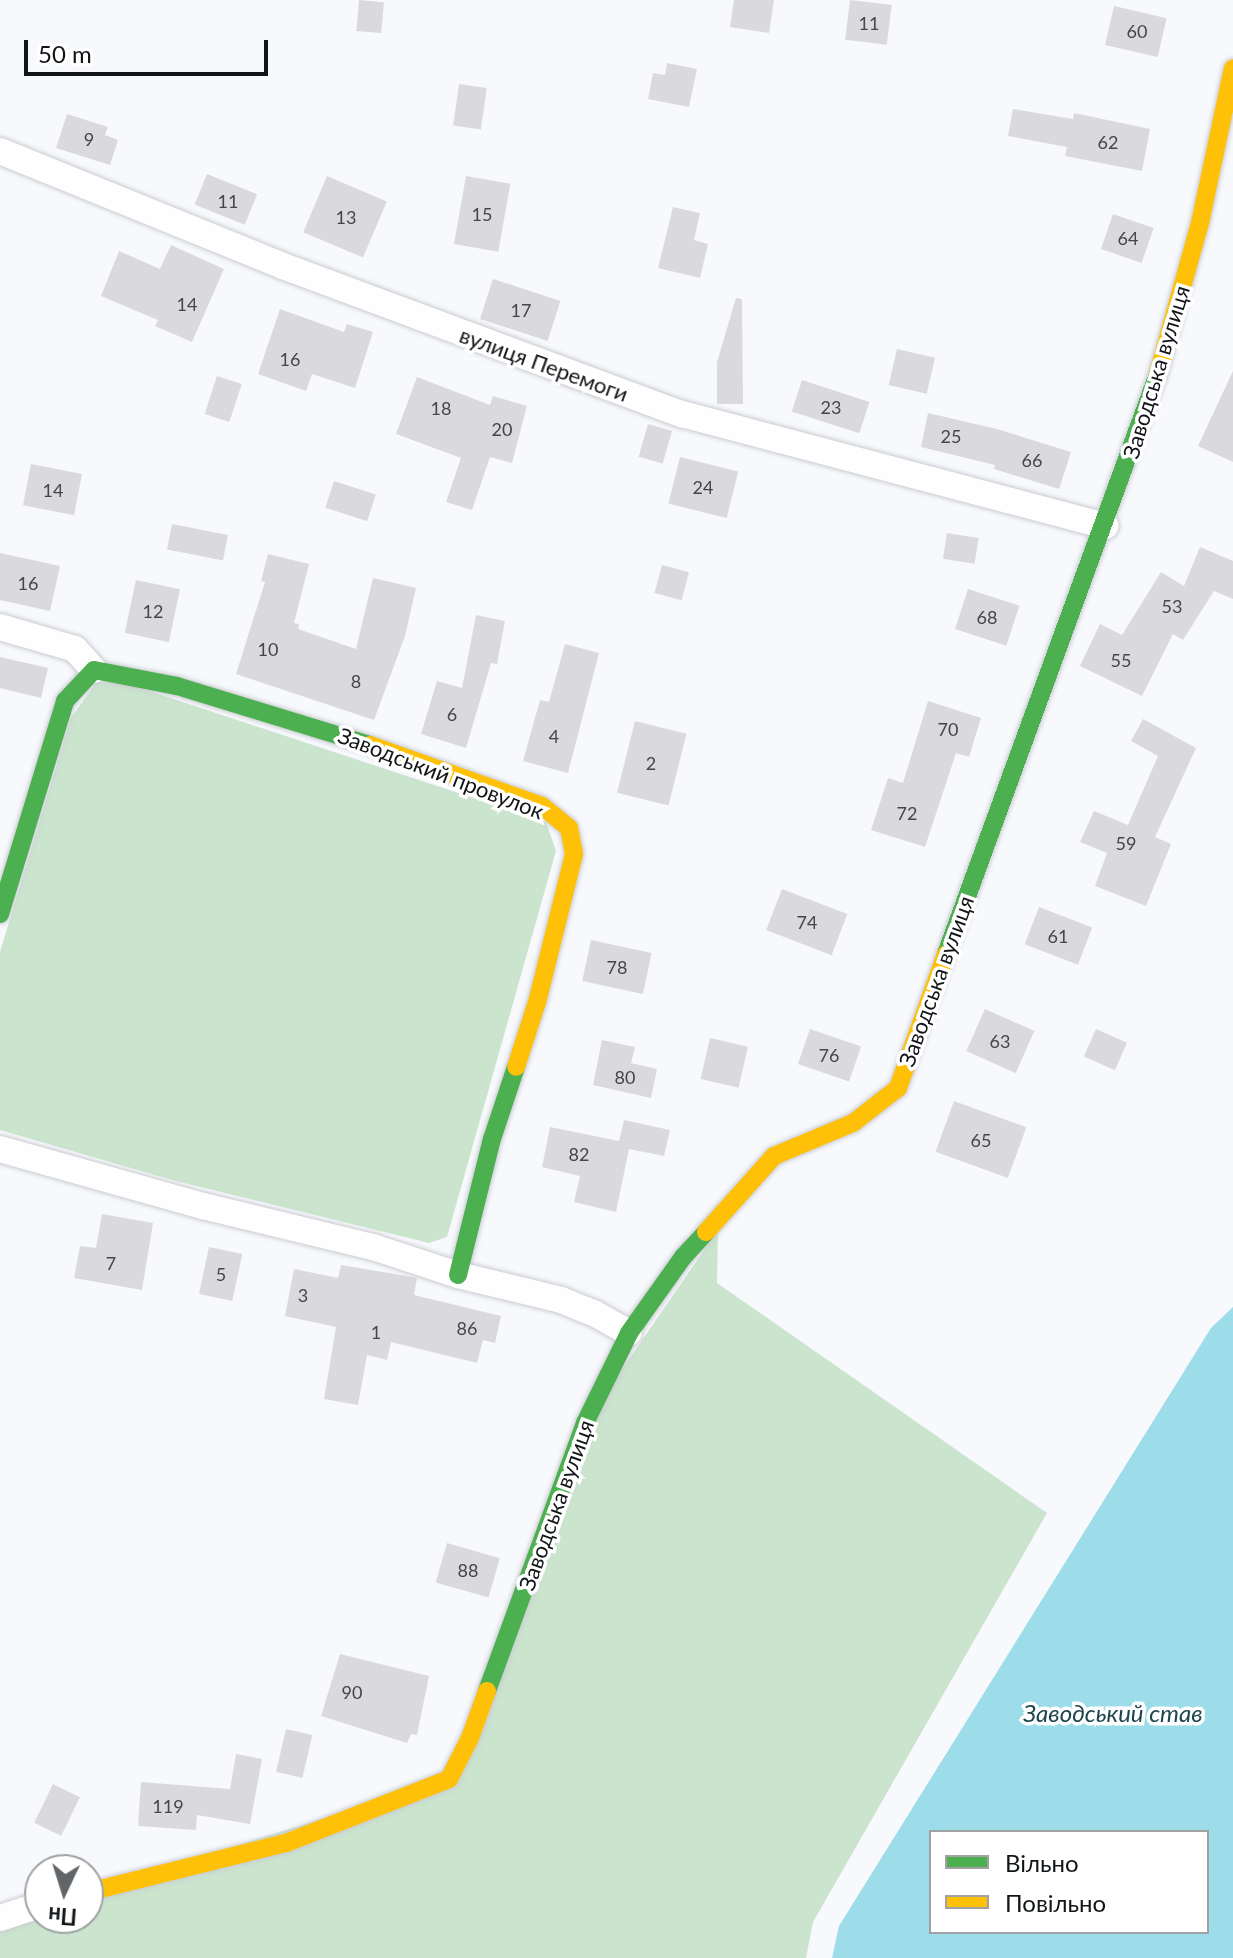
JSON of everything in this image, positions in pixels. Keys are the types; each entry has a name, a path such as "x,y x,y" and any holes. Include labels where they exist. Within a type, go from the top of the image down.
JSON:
{"street":[{"name":"Заводська вулиця","path":"104,1888 286,1843 420,1793 449,1779 470,1738 585,1423 629,1333 683,1257 774,1156 853,1123 898,1088 1046,672 1149,406 1200,223 1233,68"},
{"name":"вулиця Перемоги","path":"0,151 283,266 682,414 1105,526"},
{"name":"Заводський провулок","path":"0,627 75,649 94,670 177,686 350,738 542,806 569,828 574,854 537,1002 492,1139 458,1275"},
{"path":"0,914 65,701 94,670"},
{"path":"0,1149 203,1206 373,1247 458,1275 561,1300 594,1313 629,1333"},
{"path":"0,1918 24,1910"}],"green space":[{"path":"119,681 546,822 556,851 447,1237 429,1243 172,1180 0,1130 0,952 71,718 96,683"},
{"path":"718,1230 717,1283 1047,1513 813,1922 806,1958 0,1958 0,1918 24,1918 24,1934 104,1934 104,1887 449,1779 585,1423"}],"water":[{"name":"Заводський став","path":"1233,1307 1233,1958 832,1958 839,1926 1211,1328"}],"building":[{"path":"359,0 384,2 381,33 356,31"},
{"path":"734,0 774,0 769,33 730,27"},
{"path":"850,0 892,5 887,45 845,40"},
{"path":"1114,6 1167,18 1158,57 1105,45"},
{"path":"667,63 697,69 689,107 648,99 653,73 665,75"},
{"path":"459,84 487,88 481,129 453,126"},
{"path":"1013,109 1073,119 1074,113 1150,129 1142,171 1065,156 1067,147 1008,136"},
{"path":"67,114 108,127 105,135 118,140 110,165 56,148"},
{"path":"207,174 257,194 245,225 195,205"},
{"path":"327,176 387,201 363,258 303,232"},
{"path":"466,176 510,184 498,252 454,244"},
{"path":"673,207 700,213 694,240 708,244 700,278 658,268"},
{"path":"1113,214 1154,228 1142,263 1101,249"},
{"path":"171,245 224,269 192,342 155,326 158,320 101,296 119,251 160,269"},
{"path":"493,279 561,301 548,341 480,319"},
{"path":"736,298 742,299 743,404 717,404 717,362"},
{"path":"280,309 344,332 347,324 373,332 355,388 312,374 306,391 258,374"},
{"path":"897,349 935,358 927,394 889,385"},
{"path":"1233,371 1233,462 1198,446"},
{"path":"217,376 242,384 229,422 205,414"},
{"path":"417,377 490,405 493,396 527,406 512,463 490,457 472,510 446,502 461,458 396,434"},
{"path":"802,380 870,402 859,433 792,411"},
{"path":"928,413 997,429 1071,452 1059,489 994,469 995,465 921,447"},
{"path":"648,424 672,431 663,464 639,457"},
{"path":"680,457 738,472 727,518 668,504"},
{"path":"31,464 82,474 74,515 23,505"},
{"path":"334,481 376,495 367,521 325,508"},
{"path":"172,524 228,535 223,560 167,550"},
{"path":"947,533 979,538 975,564 943,559"},
{"path":"1200,547 1233,561 1233,599 1214,591 1183,640 1173,634 1142,696 1080,666 1100,624 1122,635 1161,572 1184,586"},
{"path":"0,553 60,566 50,611 0,600"},
{"path":"268,554 309,564 294,623 299,624 298,629 356,649 373,578 416,588 405,636 374,720 236,674 265,582 261,581"},
{"path":"662,565 689,572 682,600 654,593"},
{"path":"136,580 180,589 169,642 125,633"},
{"path":"968,589 1019,606 1006,646 955,629"},
{"path":"476,615 505,621 497,664 491,663 466,748 421,734 437,681 462,688"},
{"path":"565,644 599,653 568,773 523,761 540,700 549,702"},
{"path":"0,657 48,668 41,698 0,688"},
{"path":"928,701 981,718 969,757 956,753 925,847 871,830 888,778 903,783"},
{"path":"1143,719 1196,748 1155,837 1171,844 1146,906 1095,886 1107,853 1080,842 1094,811 1128,825 1158,756 1131,741"},
{"path":"635,721 686,734 669,806 617,793"},
{"path":"782,889 847,914 832,955 766,930"},
{"path":"1039,907 1092,927 1078,965 1025,944"},
{"path":"591,940 652,953 643,994 582,981"},
{"path":"985,1009 1034,1031 1016,1073 966,1051"},
{"path":"810,1029 861,1047 849,1082 798,1064"},
{"path":"1096,1029 1127,1043 1115,1070 1084,1056"},
{"path":"710,1038 748,1047 739,1088 701,1079"},
{"path":"602,1040 635,1047 631,1063 657,1069 651,1098 593,1085"},
{"path":"954,1101 1026,1127 1008,1178 936,1152"},
{"path":"624,1120 670,1130 664,1156 629,1149 616,1212 574,1202 580,1176 542,1167 550,1127 619,1141"},
{"path":"102,1214 153,1223 142,1290 74,1278 80,1246 96,1248"},
{"path":"209,1247 242,1254 232,1301 199,1294"},
{"path":"341,1265 417,1278 414,1295 501,1316 495,1343 483,1340 477,1363 391,1342 387,1360 367,1355 358,1405 324,1399 336,1327 285,1316 294,1269 338,1278"},
{"path":"447,1543 500,1558 489,1598 436,1582"},
{"path":"340,1654 429,1676 417,1735 411,1734 407,1743 321,1716"},
{"path":"286,1729 312,1735 302,1778 276,1772"},
{"path":"236,1754 262,1759 250,1824 197,1815 196,1830 138,1826 141,1782 230,1789"},
{"path":"53,1784 80,1797 61,1836 34,1823"}],"traffic: fast":[{"path":"946,954 1158,374"},
{"path":"0,914 65,701 94,670 177,686 370,745"},
{"path":"458,1275 492,1139 516,1067"},
{"path":"487,1691 585,1423 629,1333 683,1257 706,1232"}],"traffic: slow":[{"path":"1158,374 1200,223 1233,68"},
{"path":"370,745 542,806 569,828 574,854 537,1002 516,1067"},
{"path":"706,1232 774,1156 853,1123 898,1088 946,954"},
{"path":"104,1888 286,1843 449,1779 470,1738 487,1691"}]}
